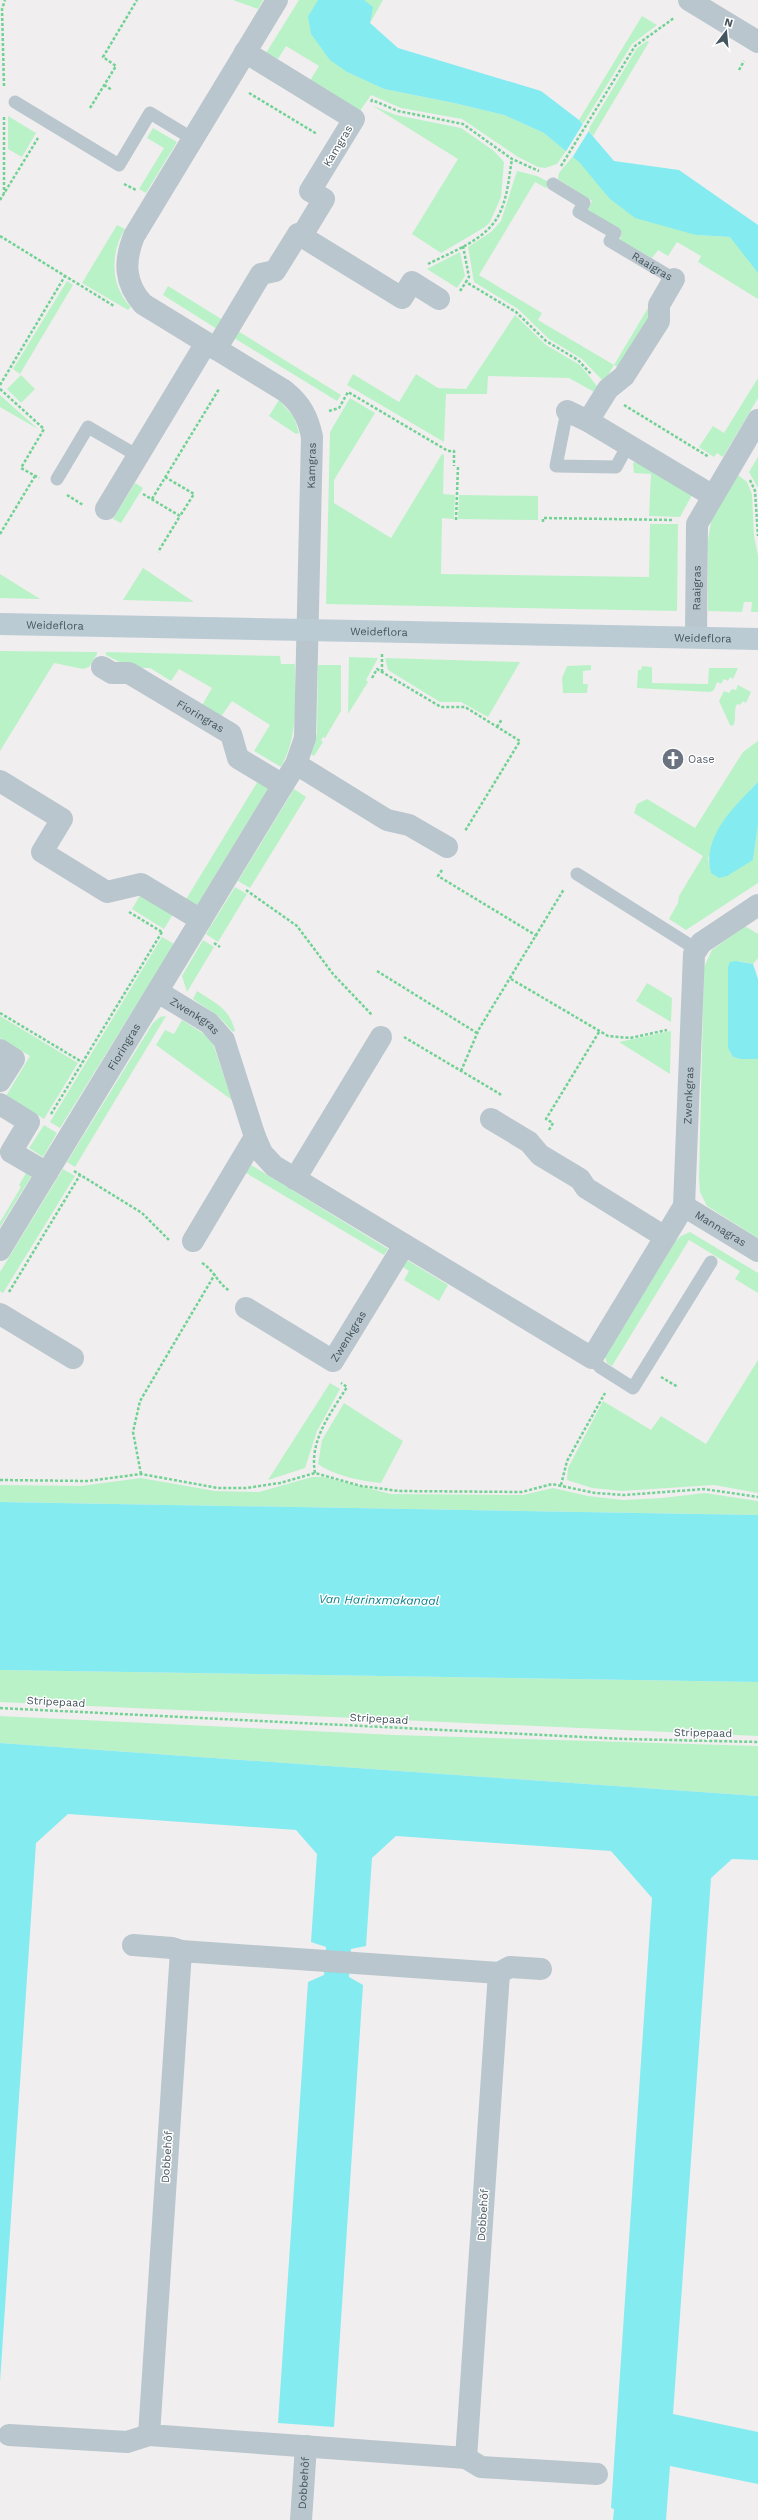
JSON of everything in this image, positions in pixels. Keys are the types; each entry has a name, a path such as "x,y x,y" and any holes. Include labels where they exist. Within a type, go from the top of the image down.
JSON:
{"street":[{"name":"Kamgras","path":"277,0 134,236 126,264 128,280 134,294 143,304 285,390 295,399 308,418 312,437 307,630"},
{"path":"684,7 758,42"},
{"name":"Kamgras","path":"98,509 138,456 261,274 275,271 298,234 301,237 324,199 310,191 354,119 245,52"},
{"path":"301,237 402,298 412,282 449,296"},
{"name":"Raaigras","path":"588,421 606,391 624,376 659,321 659,305 674,279"},
{"path":"567,411 588,421 713,496"},
{"name":"Raaigras","path":"696,637 697,524 758,420"},
{"name":"Weideflora","path":"0,624 758,639"},
{"name":"Fioringras","path":"0,1250 296,764 306,730 307,630"},
{"name":"Fioringras","path":"102,667 112,673 129,673 231,734 238,758 283,786"},
{"path":"296,764 387,820 409,825 451,850"},
{"path":"0,781 62,818 42,852 107,892 142,884 201,920"},
{"path":"696,949 701,943 758,905"},
{"name":"Zwenkgras","path":"158,992 209,1023 224,1040 255,1137 262,1153 274,1166 592,1358 684,1206 692,960 696,949"},
{"path":"296,1179 391,1036"},
{"path":"0,1050 14,1059 0,1081"},
{"path":"0,1104 29,1122 11,1152 51,1166"},
{"path":"491,1119 529,1142 540,1155 580,1180 586,1188 666,1237"},
{"path":"188,1249 255,1137"},
{"name":"Mannagras","path":"684,1206 758,1251"},
{"name":"Zwenkgras","path":"246,1308 333,1361 404,1245"},
{"path":"0,1314 73,1358"},
{"path":"134,1945 172,1948 181,1951 499,1973 510,1967 541,1969"},
{"name":"Dobbehôf","path":"149,2435 181,1951"},
{"name":"Dobbehôf","path":"466,2458 499,1973"},
{"name":"Dobbehôf","path":"9,2435 127,2442 149,2435 466,2458 481,2466 597,2474"},
{"name":"Dobbehôf","path":"301,2520 306,2446"}],"lane":[{"path":"15,102 119,165 150,113 193,139"},
{"name":"Raaigras","path":"553,184 584,203 579,212 615,233 610,241 674,279"},
{"path":"567,411 556,466 616,467 628,445"},
{"path":"57,479 88,427 138,456"},
{"path":"573,878 696,949"},
{"name":"Zwenkgras","path":"592,1358 600,1367 633,1388 711,1262"}],"path":[{"path":"90,108 116,66 103,57 138,0"},
{"path":"565,161 635,46 684,7"},
{"path":"229,80 338,147"},
{"path":"104,85 112,90"},
{"path":"354,119 363,115 372,100 398,111 456,121 512,158 542,172"},
{"path":"0,200 41,133"},
{"path":"412,282 424,267 486,232 497,219 505,199 512,158"},
{"path":"0,236 115,307"},
{"path":"449,296 466,282 469,277 463,246"},
{"path":"0,385 66,276"},
{"path":"466,282 516,312 546,341 578,360 606,391 715,462"},
{"path":"0,389 44,429 21,468 41,479"},
{"path":"152,499 219,389"},
{"path":"322,413 339,408 348,392 448,452 454,451 454,466"},
{"path":"456,520 458,466"},
{"path":"0,534 35,476"},
{"path":"158,552 194,494 165,477"},
{"path":"748,478 755,491 758,536"},
{"path":"65,494 98,509"},
{"path":"140,500 144,494 180,516"},
{"path":"543,522 543,518 679,520"},
{"path":"382,654 382,672"},
{"path":"372,678 377,669 441,707 465,707 520,741 451,850 438,876 537,936"},
{"path":"497,727 502,719"},
{"path":"461,1071 477,1034 573,878"},
{"path":"242,887 275,908 297,926 333,974 374,1017"},
{"path":"107,892 109,900 165,934"},
{"path":"50,1116 162,932"},
{"path":"377,971 477,1034"},
{"path":"511,978 598,1032 608,1036 622,1039 671,1029"},
{"path":"0,1013 82,1062"},
{"path":"546,1119 598,1032"},
{"path":"391,1036 461,1071 500,1094 502,1102 491,1119"},
{"path":"51,1166 80,1175 142,1213 188,1249 215,1274 222,1286 241,1297 246,1308"},
{"path":"8,1293 80,1175"},
{"path":"141,1474 133,1432 140,1401 215,1274"},
{"path":"315,1473 314,1455 318,1438 347,1387 332,1377 336,1371 333,1361"},
{"path":"561,1485 567,1462 615,1377"},
{"path":"0,1480 77,1481 141,1474 218,1488 246,1488 280,1482 315,1473 361,1486 399,1491 522,1492 552,1484 582,1491 624,1495 704,1489 758,1497"},
{"name":"Stripepaad","path":"0,1708 624,1739 758,1742"}],"green space":[{"path":"233,0 263,0 258,9"},
{"path":"299,0 318,0 308,16 347,72 384,89 504,115 544,133 566,151 557,164 545,168 538,167 518,157 462,119 401,108 371,95 360,111 312,81 311,79 319,66 286,46 278,59 266,53"},
{"path":"364,0 383,0 370,23"},
{"path":"642,16 657,25 632,44 583,124 579,120"},
{"path":"647,41 649,42 593,136 588,130 637,48"},
{"path":"373,106 396,115 461,128 494,151 504,162 501,197 490,222 485,227 441,253 412,234 458,159"},
{"path":"8,116 36,133 22,157 8,149"},
{"path":"153,128 177,142 146,193 139,189 164,148 147,138"},
{"path":"573,156 590,173 609,198 696,235 730,237 734,240 758,273 758,299 698,262 701,256 677,242 668,256 658,250 652,258 620,240 622,232 588,210 592,201 558,179 559,173"},
{"path":"517,171 537,176 549,182 546,188 535,182 479,275 542,313 538,320 614,365 604,382 582,359 549,339 518,309 474,282 468,247 491,232 501,221"},
{"path":"117,225 125,229 117,248 114,269 119,289 124,299 131,307 128,310 82,283"},
{"path":"460,252 465,276 457,288 427,269"},
{"path":"67,281 73,285 20,374 13,369"},
{"path":"168,286 223,320 217,329 163,295"},
{"path":"648,308 650,320 620,368 614,365"},
{"path":"515,315 546,345 580,365 597,386 596,393 569,378 488,376 487,394 446,394 444,442 347,385 353,374 399,402 416,374 438,388 466,389"},
{"path":"238,331 341,395 337,401 234,338"},
{"path":"21,375 35,389 21,403 7,389"},
{"path":"758,378 758,398 723,457 717,453 714,457 699,447 713,426 724,433"},
{"path":"0,395 38,429 0,407"},
{"path":"350,398 375,413 334,480 334,503 391,538 442,454 444,455 443,494 455,495 454,519 442,518 441,574 649,577 650,524 678,524 677,611 326,604 330,432"},
{"path":"279,400 294,417 299,433 296,434 269,416"},
{"path":"758,457 758,488 749,472"},
{"path":"636,462 692,495 680,517 649,516 651,474 634,473 633,463"},
{"path":"738,475 747,482 752,494 754,536 758,556 758,612 751,612 752,602 744,602 742,612 708,611 708,541 711,521"},
{"path":"135,483 143,488 121,523 113,519"},
{"path":"459,495 538,496 538,520 458,519"},
{"path":"143,568 194,602 123,600"},
{"path":"0,574 40,599 0,598"},
{"path":"0,651 97,652 97,654 89,667 83,669 54,663 0,751"},
{"path":"106,652 280,656 281,664 295,664 295,717 291,742 281,767 254,751 270,725 232,701 220,718 201,707 212,688 179,669 171,681 150,668 131,668 106,655"},
{"path":"349,657 378,658 366,680 368,682 348,714"},
{"path":"385,658 520,662 488,717 461,702 440,702 388,670"},
{"path":"318,665 341,665 341,711 325,738 323,737 321,740 323,742 314,756 311,754 317,733"},
{"path":"591,665 591,670 583,671 583,684 588,684 587,693 563,693 562,678 567,666"},
{"path":"642,666 652,667 652,683 708,684 709,668 738,668 733,679 730,677 728,681 724,679 721,684 717,682 714,690 710,692 637,688 638,670 641,670"},
{"path":"738,685 751,692 746,703 743,701 740,705 737,704 733,726 730,725 719,701 724,691 729,693 732,689 736,690"},
{"path":"758,741 758,782 750,790 708,858 711,873 753,860 758,825 758,883 686,930 669,919 678,903 679,896 703,856 634,813 637,804 647,799 695,828 743,752"},
{"path":"258,781 269,787 196,907 185,901"},
{"path":"294,789 306,797 250,888 238,881"},
{"path":"235,887 247,894 218,942 206,934"},
{"path":"141,894 173,914 164,929 132,909"},
{"path":"745,926 758,934 758,958 753,964 737,961 728,1048 733,1057 740,1059 758,1059 758,1238 707,1206 700,1192 699,1178 704,967 712,950"},
{"path":"162,937 174,944 60,1128 50,1122"},
{"path":"203,940 214,947 187,992 182,976"},
{"path":"647,983 672,998 671,1022 636,1001"},
{"path":"197,991 216,1003 226,1012 235,1031 233,1032 218,1016 193,999"},
{"path":"0,1016 78,1063 44,1119 6,1096 30,1056 0,1038"},
{"path":"166,1016 75,1167 67,1162 153,1023 160,1017"},
{"path":"182,1020 207,1036 213,1044 232,1100 156,1045 165,1030 174,1034"},
{"path":"671,1031 670,1074 619,1042"},
{"path":"44,1125 57,1133 43,1157 29,1148"},
{"path":"251,1165 388,1249 384,1255 246,1173"},
{"path":"63,1169 75,1176 3,1293 0,1291 0,1272"},
{"path":"26,1173 31,1177 0,1227 0,1222 21,1187 19,1185"},
{"path":"690,1232 758,1273 758,1293 735,1279 740,1271 689,1240 612,1366 607,1363 605,1357 675,1242 681,1236"},
{"path":"407,1260 448,1285 439,1301 404,1280 409,1271 403,1267"},
{"path":"758,1360 758,1493 714,1485 622,1491 592,1488 567,1480 568,1468 603,1401 651,1430 661,1416 706,1444"},
{"path":"330,1383 340,1389 317,1431 305,1468 268,1480"},
{"path":"344,1403 403,1441 381,1483 348,1477 332,1472 318,1464 322,1440"},
{"path":"312,1477 323,1477 391,1494 523,1495 553,1488 588,1496 623,1500 662,1498 705,1493 758,1501 758,1515 0,1502 0,1485 81,1486 141,1478 215,1491 259,1492"},
{"path":"0,1670 758,1682 758,1736 0,1702"},
{"path":"0,1716 395,1735 758,1746 758,1796 0,1743"}],"water":[{"path":"318,0 364,0 373,7 370,23 398,48 541,91 579,120 614,161 679,170 758,225 758,273 730,237 696,235 635,218 609,198 580,163 544,133 504,115 384,89 347,72 330,60 311,34 308,16"},
{"path":"758,782 758,825 753,860 727,876 719,878 711,873 709,860 715,835 730,812"},
{"path":"736,961 753,964 758,979 758,1059 740,1059 733,1057 728,1048 728,967 730,962"},
{"name":"Van Harinxmakanaal","path":"0,1502 758,1515 758,1682 0,1670"},
{"path":"0,1743 758,1796 758,1860 732,1859 711,1878 673,2414 758,2432 758,2484 670,2466 666,2520 613,2520 614,2509 611,2508 652,1898 611,1851 396,1836 372,1858 366,1946 351,1949 349,1977 363,1985 334,2427 278,2423 308,1982 324,1975 326,1947 311,1942 317,1854 296,1830 68,1814 36,1843 0,2382"}],"pier":[{"path":"584,122 590,129 572,158 565,153"}],"place":[{"name":"Oase","path":"673,759"}]}
